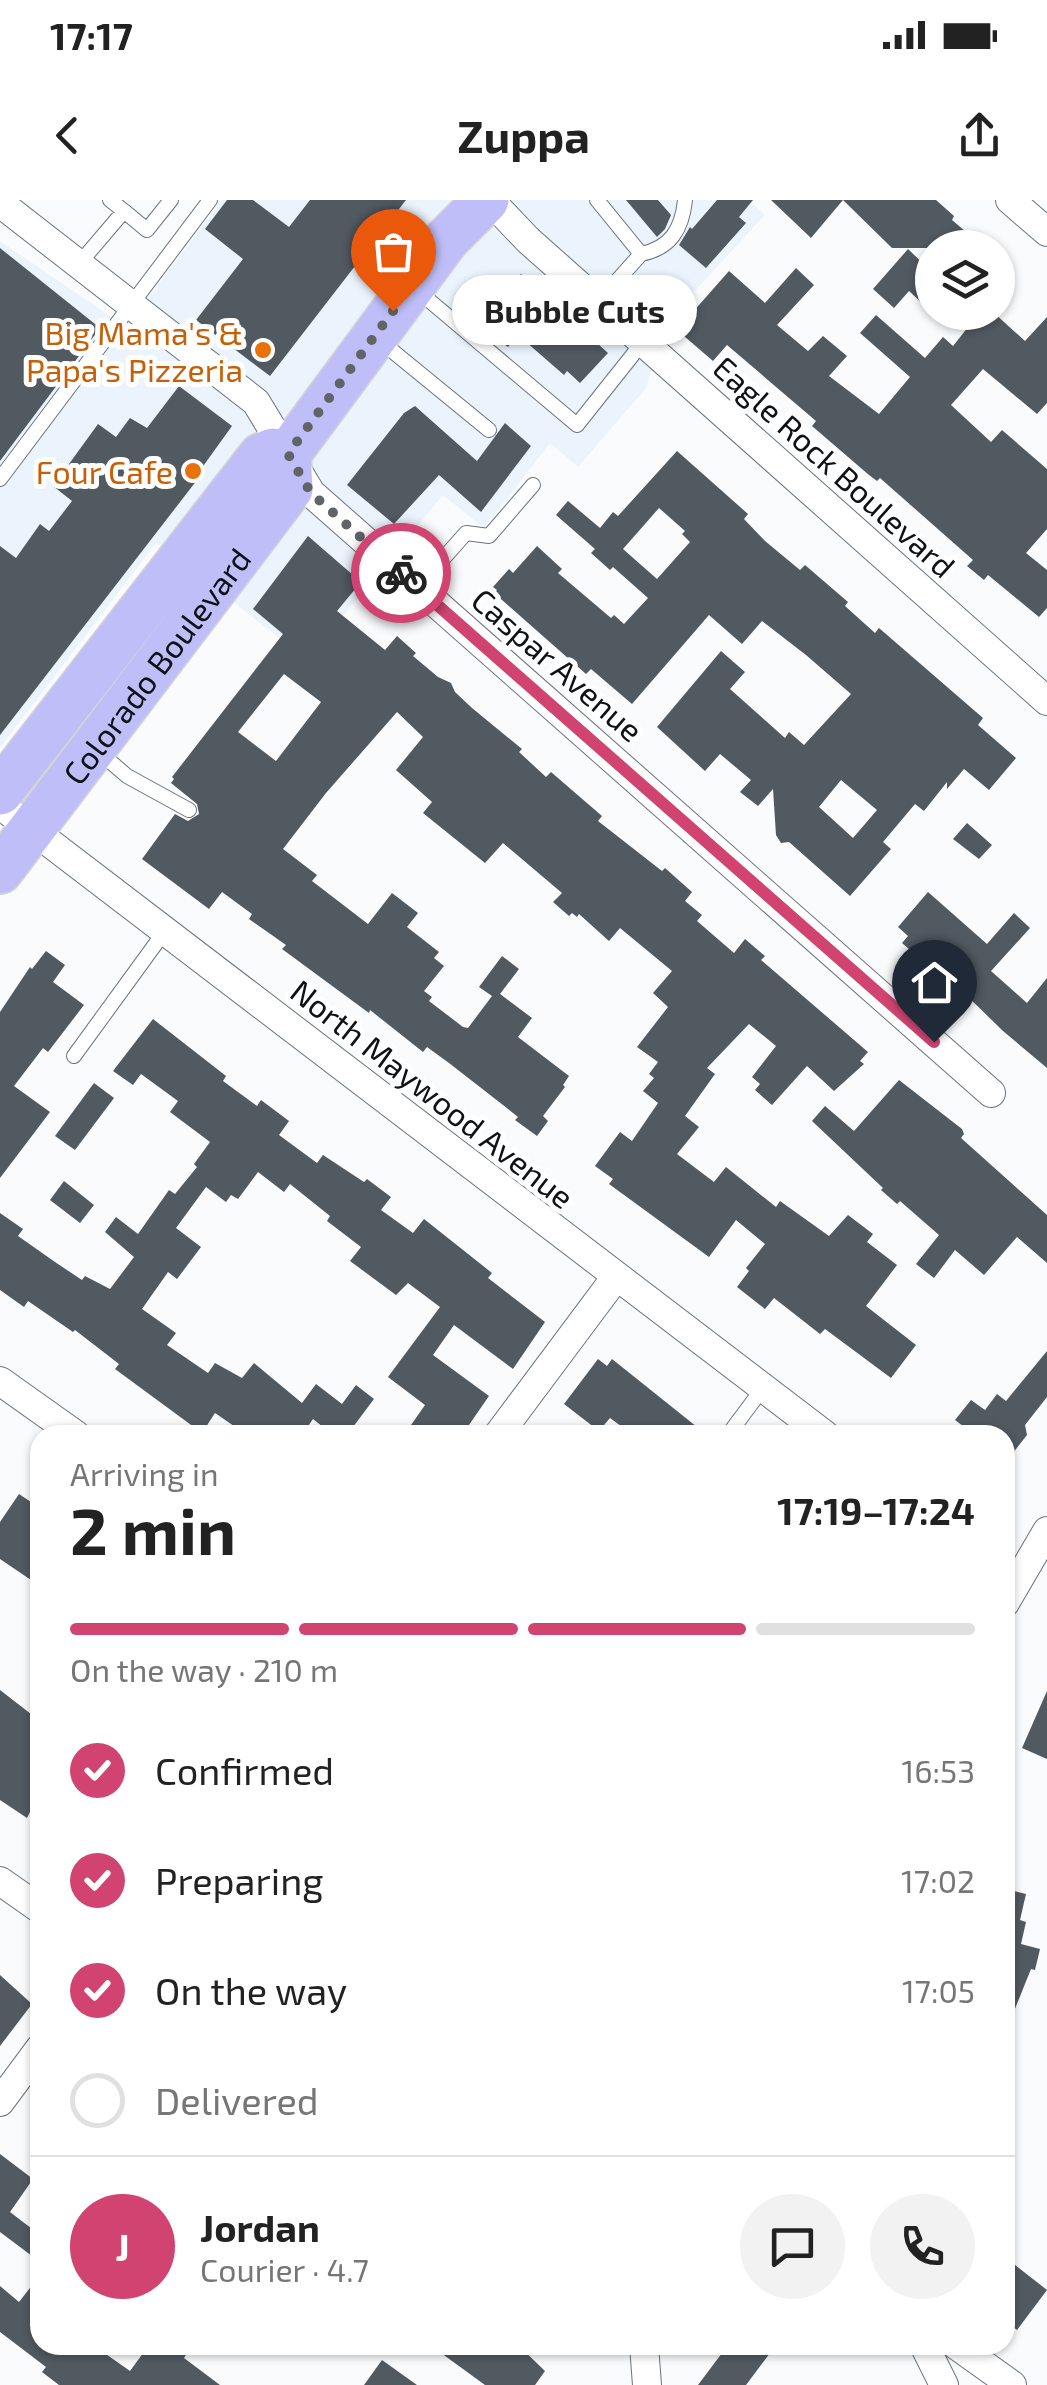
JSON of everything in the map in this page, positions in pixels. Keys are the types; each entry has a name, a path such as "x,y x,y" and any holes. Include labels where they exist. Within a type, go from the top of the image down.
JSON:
{"main road":[{"name":"Colorado Boulevard","path":"0,871 16,816 94,748 290,489 288,454 446,240 488,200"},
{"name":"Colorado Boulevard","path":"0,792 260,456 273,451 288,454"}],"street":[{"name":"Eagle Rock Boulevard","path":"488,200 528,240 1047,701"},
{"path":"1010,200 1047,232"},
{"name":"Caspar Avenue","path":"0,204 256,402 311,493 991,1093"},
{"name":"North Maywood Avenue","path":"16,816 812,1425"},
{"path":"505,1425 616,1277"},
{"path":"0,1381 62,1425"},
{"path":"1015,1576 1047,1531"},
{"path":"0,1882 30,1902"},
{"path":"0,2102 30,2062"},
{"path":"645,2355 647,2385"},
{"path":"929,2355 944,2385"},
{"path":"970,2355 1012,2385"}],"lane":[{"path":"110,200 147,230 171,200"},
{"path":"0,479 210,200"},
{"path":"597,200 641,254"},
{"path":"598,302 641,254 657,250 682,224 685,200"},
{"path":"78,265 124,211"},
{"path":"412,286 577,425 643,342"},
{"path":"374,336 489,430"},
{"path":"418,587 466,532 488,536 532,484"},
{"path":"94,748 128,776 188,810"},
{"path":"74,1056 165,930"},
{"path":"735,1425 763,1388"}],"shaded area":[{"path":"222,200 748,200 765,215 666,322 646,388 578,467 550,443 484,528 443,495 307,659 156,543 0,748 0,241 126,327"}],"building":[{"path":"227,200 253,200 289,227 310,200 406,200 270,376 196,320 243,259 205,229"},
{"path":"626,200 658,200 671,215 665,229 657,237"},
{"path":"717,200 753,200 739,217 746,223 706,268 679,245 690,227"},
{"path":"771,200 843,200 811,238"},
{"path":"843,200 936,200 964,230 915,230 915,248 892,248"},
{"path":"0,248 100,328 0,461"},
{"path":"908,249 915,256 915,297 909,291 894,308 873,289"},
{"path":"796,268 814,285 777,325 808,351 823,336 847,356 829,376 879,414 910,377 860,333 876,315 925,358 943,337 953,346 966,330 1013,330 1025,341 1047,317 1047,403 1037,414 983,369 951,405 991,442 1002,430 1047,469 1047,529 1026,553 1047,570 1047,608 1039,617 988,575 984,580 967,566 973,560 880,478 877,481 869,475 812,426 816,421 727,345 713,361 677,330 729,271 765,303"},
{"path":"521,274 608,353 580,383 567,371 564,375 518,335 508,347 477,323"},
{"path":"179,386 232,426 201,469 204,471 0,735 0,546 16,558 40,524 49,531 72,501 53,486 98,424 116,437 130,418 147,428"},
{"path":"415,406 477,461 505,423 531,446 481,512 439,475 394,524 347,485 404,413"},
{"path":"677,451 748,514 744,519 765,541 800,570 805,565 848,602 845,606 875,633 879,628 983,718 978,725 1016,758 989,790 964,769 947,789 947,782 924,811 915,804 883,842 891,849 850,896 789,842 781,843 776,835 773,789 758,806 740,792 751,780 720,754 705,771 657,727 721,651 745,672 730,689 785,738 789,732 804,745 851,694 806,655 762,621 742,644 709,615 632,704 591,669 586,674 494,593 497,590 493,587 509,569 513,573 537,546 562,569 558,573 611,618 614,615 624,624 648,598 591,553 595,549 556,515 568,501 600,528 613,512 618,516","holes":["659,508 685,531 682,534 690,542 657,579 623,549","841,780 877,810 853,838 819,807"]},
{"path":"308,536 361,582 337,611 385,650 397,636 416,653 413,656 451,683 472,708 522,749 519,752 546,777 551,772 602,816 598,821 692,892 685,901 702,915 697,921 734,953 745,939 765,956 761,960 868,1052 860,1061 864,1064 834,1091 807,1066 772,1105 755,1090 760,1084 752,1077 776,1046 749,1024 707,1068 715,1074 685,1116 699,1127 677,1154 714,1182 726,1167 776,1207 780,1201 829,1236 848,1215 873,1234 867,1242 897,1265 866,1306 916,1345 891,1378 825,1329 820,1334 774,1298 765,1309 737,1287 765,1244 736,1220 709,1257 609,1184 613,1179 595,1166 620,1132 632,1141 658,1103 643,1091 654,1078 649,1074 658,1062 637,1047 668,1007 653,993 672,971 620,928 609,941 579,914 569,916 553,902 562,893 503,843 485,863 423,813 432,802 396,770 423,737 397,712 283,849 317,875 312,881 368,924 392,893 418,913 407,927 439,952 434,958 444,966 424,991 432,997 429,1001 463,1027 468,1028 492,996 479,987 502,956 519,969 500,994 532,1018 518,1037 569,1076 543,1116 548,1121 537,1136 449,1063 427,1047 423,1052 282,949 286,945 249,919 252,914 222,892 209,909 142,859 175,814 188,821 199,814 197,804 171,783 172,777 283,634 253,609","holes":["284,674 321,702 276,761 238,732"]},
{"path":"967,823 992,845 979,859 953,839"},
{"path":"928,892 987,944 1014,913 1030,928 991,971 1027,1003 1047,978 1047,1068 961,990 965,985 930,955 924,962 902,943 908,936 898,927"},
{"path":"46,951 65,965 53,982 84,1005 48,1052 43,1048 14,1086 50,1112 0,1178 0,1012 30,967"},
{"path":"153,1019 226,1076 223,1081 257,1106 261,1100 289,1121 279,1135 317,1163 323,1155 364,1182 367,1179 391,1197 381,1210 413,1233 424,1219 492,1273 488,1278 545,1322 513,1369 454,1325 433,1355 489,1396 469,1425 411,1425 425,1405 388,1377 440,1307 408,1283 396,1295 350,1261 361,1247 327,1221 330,1216 290,1184 284,1192 258,1172 238,1199 231,1195 226,1202 206,1187 176,1228 201,1247 177,1279 168,1272 142,1309 176,1333 167,1345 208,1373 215,1363 242,1378 254,1363 302,1403 316,1384 342,1404 356,1385 374,1399 354,1425 320,1425 313,1419 309,1425 232,1425 215,1413 207,1425 191,1425 115,1369 119,1364 75,1330 28,1301 24,1307 0,1290 0,1213 23,1229 18,1236 55,1262 82,1280 85,1276 110,1289 134,1257 105,1232 116,1217 138,1234 169,1190 175,1194 197,1167 194,1164 210,1142 170,1112 178,1101 141,1074 133,1085 113,1071"},
{"path":"899,1080 962,1129 961,1138 1047,1215 1047,1263 1017,1237 984,1275 955,1250 934,1278 916,1264 939,1235 881,1190 812,1121 825,1106 854,1131"},
{"path":"94,1083 114,1098 75,1150 55,1136"},
{"path":"64,1181 94,1205 80,1223 50,1200"},
{"path":"1047,1351 1047,1397 1025,1425 1027,1435 1015,1450 1015,1425 962,1425 955,1420 971,1400 985,1410 997,1394 1006,1401"},
{"path":"598,1359 607,1366 612,1359 694,1425 619,1425 610,1418 604,1425 591,1425 564,1404"},
{"path":"19,1494 30,1501 30,1579 0,1559 0,1522"},
{"path":"0,1690 30,1713 27,1818 0,1800"},
{"path":"1047,1691 1047,1759 1022,1748"},
{"path":"1015,1891 1026,1894 1020,1920 1026,1922 1021,1944 1040,1949 1035,1970 1031,1969 1015,2009"},
{"path":"0,1975 30,2002 30,2007 0,2046"},
{"path":"0,2154 30,2177 30,2183 10,2212 30,2227 30,2254 0,2232"},
{"path":"1015,2265 1047,2290 1015,2328"},
{"path":"0,2286 19,2302 30,2288 30,2355 0,2332"},
{"path":"30,2355 107,2355 130,2371 142,2355 186,2355 184,2358 220,2385 59,2385 42,2372 46,2367"},
{"path":"444,2355 528,2355 545,2371 535,2385 485,2385"},
{"path":"720,2355 768,2355 746,2385 698,2385"},
{"path":"382,2360 417,2385 364,2385"}],"way so far":[{"path":"393,311 288,454 311,493 401,573"}],"place":[{"name":"Bubble Cuts","path":"393,311"},
{"name":"Big Mama's & Papa's Pizzeria","path":"263,350"},
{"name":"Four Cafe","path":"193,471"}],"route":[{"path":"401,573 934,1042"}]}
